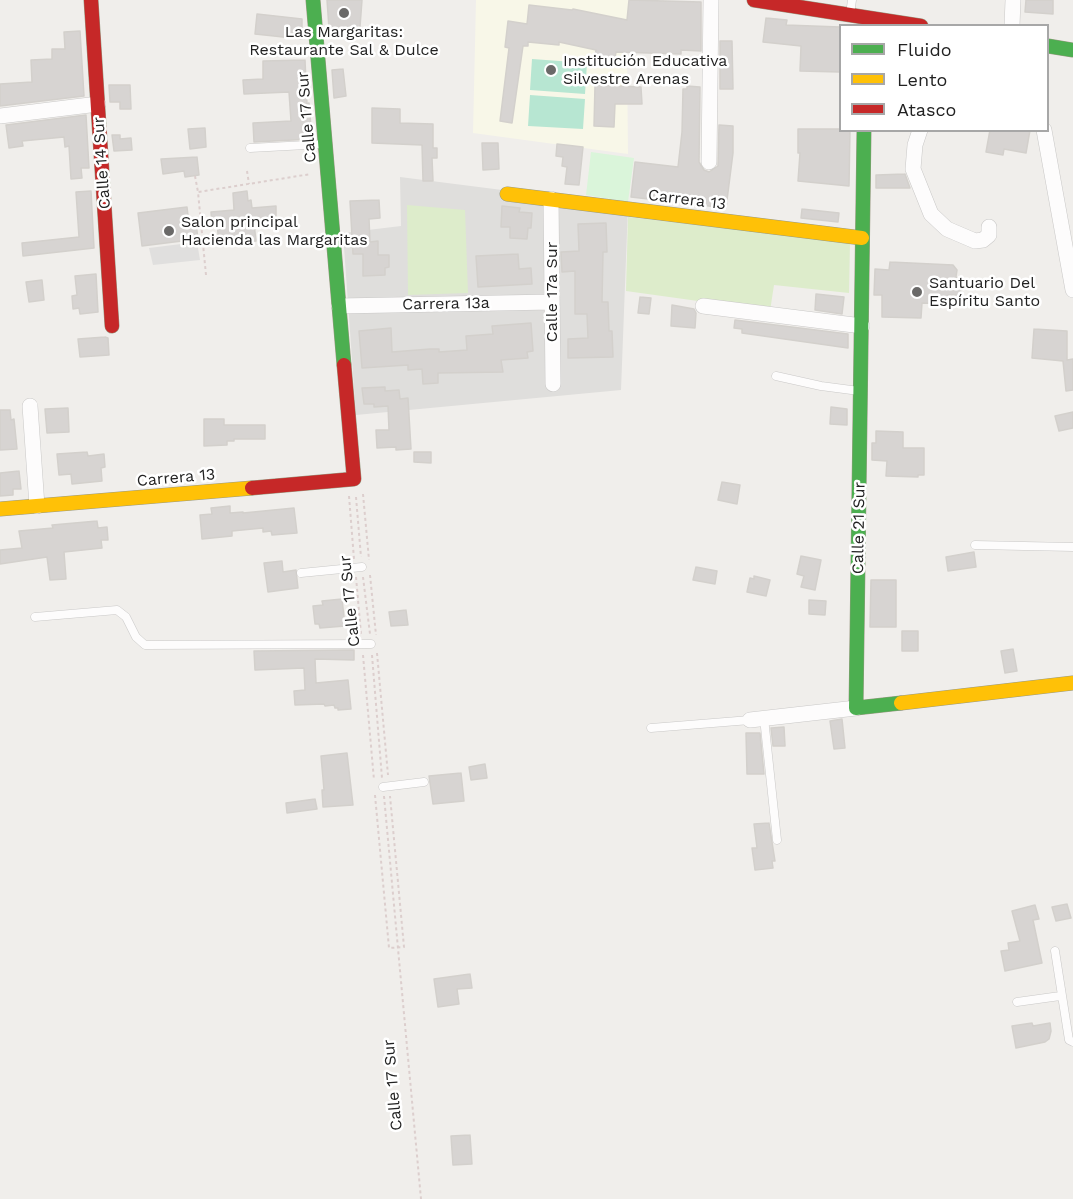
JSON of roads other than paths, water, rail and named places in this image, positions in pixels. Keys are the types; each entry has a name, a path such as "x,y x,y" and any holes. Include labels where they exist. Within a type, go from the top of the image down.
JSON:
{"street":[{"name":"Calle 14 Sur","path":"91,0 112,326"},
{"name":"Calle 17 Sur","path":"313,0 354,479"},
{"path":"709,162 711,0"},
{"path":"754,0 840,10 866,21 899,24"},
{"path":"1012,24 1013,0"},
{"path":"1049,46 1073,50"},
{"path":"0,116 98,104"},
{"name":"Calle 21 Sur","path":"856,708 864,132"},
{"path":"919,132 915,145 913,170 932,214 947,229 975,241 983,240 989,235 989,227"},
{"path":"1044,132 1073,290"},
{"name":"Carrera 13","path":"507,194 862,238"},
{"name":"Calle 17a Sur","path":"551,199 553,384"},
{"name":"Carrera 13a","path":"339,306 552,302"},
{"path":"702,306 861,326"},
{"path":"30,406 37,506"},
{"name":"Carrera 13","path":"0,509 354,479"},
{"path":"757,719 1073,684"}],"lane":[{"path":"840,10 852,0"},
{"path":"250,148 326,144"},
{"path":"776,376 821,386 861,391"},
{"path":"975,545 1073,547"},
{"path":"301,573 362,567"},
{"path":"35,617 117,610 126,617 136,638 145,645 371,644"},
{"path":"651,728 757,719 777,840"},
{"path":"383,787 424,782"},
{"path":"1054,951 1069,1040 1073,1042"},
{"path":"1017,1002 1060,996"}],"place":[{"name":"Las Margaritas: Restaurante Sal & Dulce","path":"344,13"},
{"name":"Institución Educativa Silvestre Arenas","path":"551,70"},
{"name":"Salon principal Hacienda las Margaritas","path":"169,231"},
{"name":"Santuario Del Espíritu Santo","path":"917,292"}]}
